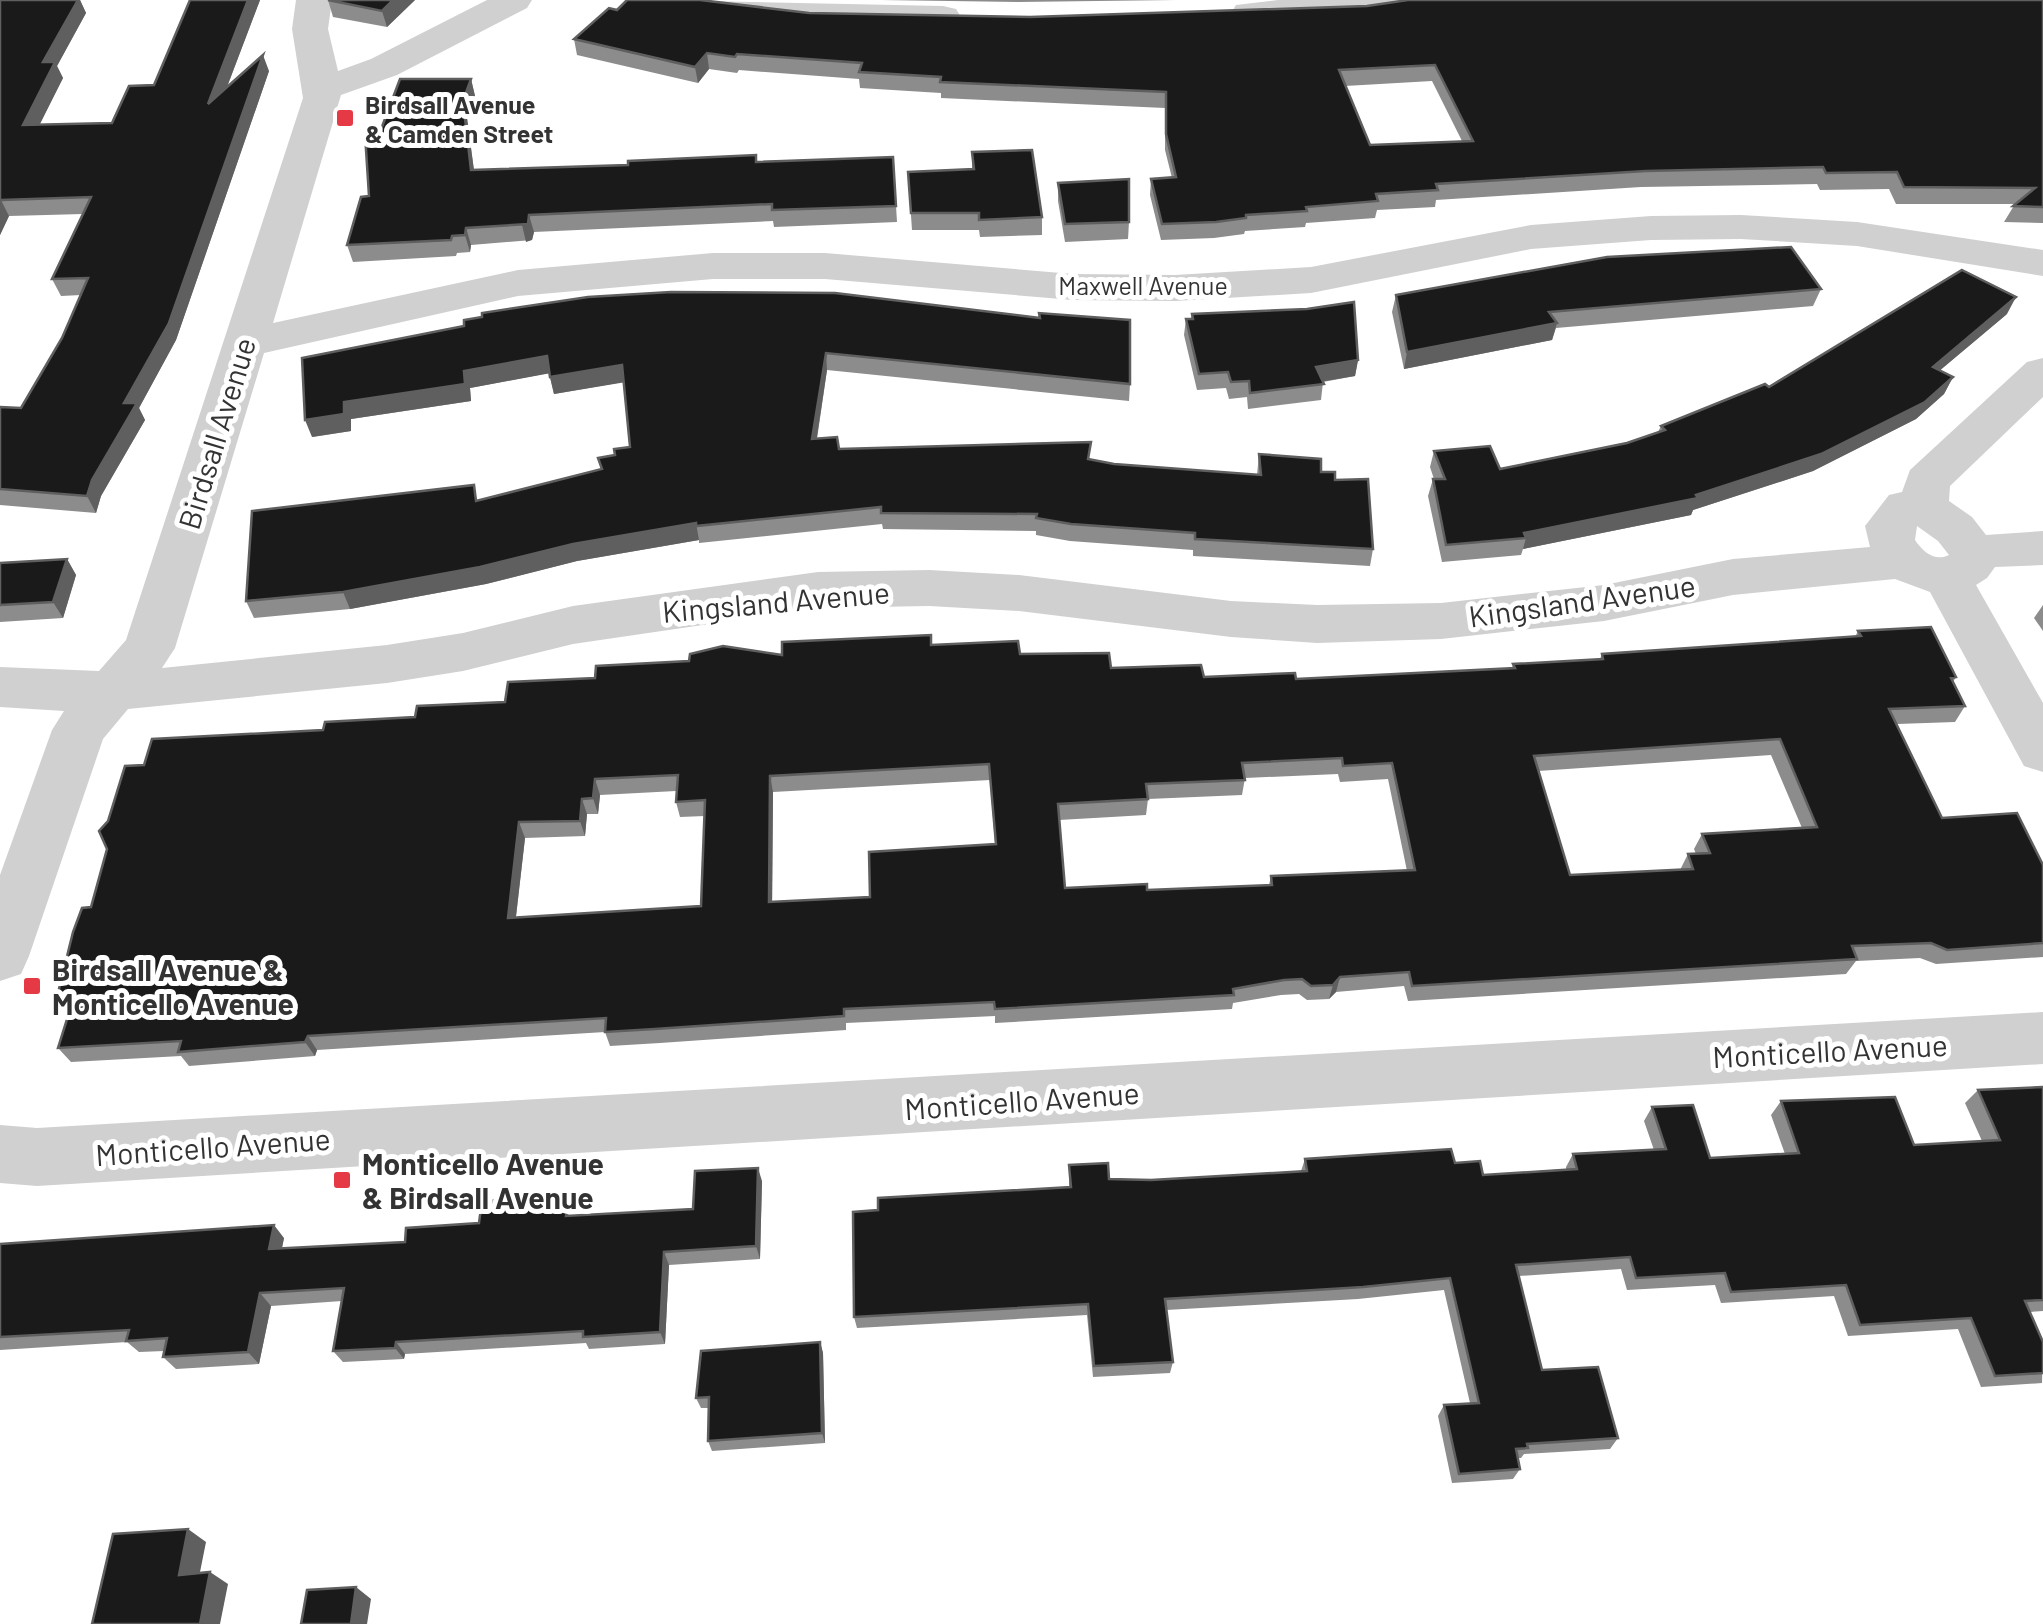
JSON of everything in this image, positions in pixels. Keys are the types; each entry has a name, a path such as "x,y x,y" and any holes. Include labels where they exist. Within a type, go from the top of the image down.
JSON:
{"street":[{"path":"314,0 308,33 322,89 384,67 514,0"},
{"path":"671,0 758,10 983,17"},
{"path":"1209,14 1421,0"},
{"name":"Birdsall Avenue","path":"0,956 79,730 149,648 322,89"},
{"name":"Maxwell Avenue","path":"244,343 518,283 713,266 825,266 1072,288 1174,288 1310,280 1530,237 1651,228 1742,227 1857,234 2043,263"},
{"path":"2043,372 1928,481 1928,544 2043,751"},
{"name":"Kingsland Avenue","path":"0,687 69,692 113,690 387,664 463,652 573,625 818,590 929,588 1001,592 1230,620 1317,624 1441,620 1604,603 1928,544 1993,550 2043,548"},
{"name":"Monticello Avenue","path":"0,1154 37,1157 817,1113 2043,1038"}],"building":[{"path":"0,0 78,0 43,62 55,62 23,125 112,123 129,86 154,85 190,0 248,0 208,104 263,55 169,323 124,403 137,403 92,480 87,496 0,489 0,407 21,408 62,338 88,278 52,279 91,197 0,201"},
{"path":"328,0 393,0 382,11"},
{"path":"627,0 700,0 809,13 1030,17 1367,6 1408,0 2043,0 2043,207 2013,206 2035,188 1904,187 1897,172 1826,173 1823,167 1646,171 1436,184 1438,190 1376,194 1378,201 1306,207 1307,211 1246,215 1216,222 1162,224 1151,179 1176,177 1166,134 1166,92 940,82 941,77 859,72 862,63 737,54 735,57 707,53 695,67 574,39 609,8 617,10","holes":["1435,65 1473,141 1370,145 1339,70"]},
{"path":"400,79 471,79 463,101 471,170 628,165 628,161 756,155 756,162 893,157 896,206 772,210 772,204 529,215 528,224 466,228 465,235 452,236 451,240 347,245 361,197 369,196 365,134 380,132"},
{"path":"1032,150 1042,217 979,220 979,213 911,213 908,172 974,169 972,152"},
{"path":"1129,179 1129,222 1065,224 1058,183"},
{"path":"1791,247 1821,289 1549,312 1557,323 1407,352 1396,295 1607,257"},
{"path":"1962,270 2016,297 1933,367 1953,377 1925,402 1821,454 1696,495 1698,498 1524,533 1526,538 1446,545 1433,479 1445,479 1434,451 1490,446 1500,469 1627,443 1665,430 1661,426 1765,384 1769,387"},
{"path":"671,292 835,293 1040,318 1039,313 1130,320 1130,384 826,353 812,439 837,437 839,449 1091,442 1088,459 1261,475 1259,454 1321,459 1321,472 1335,472 1335,480 1368,479 1373,549 1195,539 1195,533 1071,524 1036,518 1037,514 881,513 881,507 696,523 343,592 246,601 252,511 474,485 476,501 602,469 598,458 615,455 614,449 630,447 622,365 550,377 547,356 464,371 465,384 344,402 344,414 305,420 302,358 464,326 464,320 482,317 482,313 588,297"},
{"path":"1354,302 1358,360 1316,367 1324,384 1250,393 1249,381 1231,382 1228,372 1199,374 1186,319 1193,319 1192,314 1307,309"},
{"path":"67,559 53,602 0,605 0,563"},
{"path":"1931,627 1956,677 1951,678 1965,706 1889,709 1942,818 2017,813 2043,865 2043,943 1947,950 1931,943 1852,946 1857,959 1412,986 1409,972 1340,977 1333,985 1311,986 1302,979 1284,980 1233,989 1234,995 995,1009 994,1002 844,1009 844,1016 605,1032 606,1018 308,1036 305,1042 178,1052 181,1041 58,1048 73,1000 56,1001 73,932 82,908 91,907 107,849 99,831 108,821 125,766 144,765 152,739 323,730 325,722 415,717 417,706 505,702 508,682 595,678 596,666 689,661 690,654 723,646 782,655 782,642 931,635 931,645 1018,641 1020,654 1109,653 1111,668 1201,665 1204,677 1295,673 1296,679 1515,668 1513,664 1603,659 1602,654 1861,636 1858,631","holes":["1780,739 1817,827 1702,834 1710,853 1688,854 1693,869 1570,875 1534,756","1342,758 1343,766 1392,763 1415,870 1271,876 1272,885 1147,890 1147,884 1065,888 1058,804 1148,799 1146,784 1245,780 1242,763","989,764 996,844 869,852 870,897 769,902 770,776","678,775 676,802 705,800 701,906 508,918 519,822 580,821 582,799 593,798 595,779"]},
{"path":"2043,1087 2043,1300 2025,1301 2043,1342 2043,1373 1995,1376 1971,1318 1860,1325 1846,1285 1731,1292 1725,1273 1636,1278 1630,1257 1516,1265 1542,1370 1598,1367 1618,1438 1527,1444 1528,1448 1516,1449 1520,1469 1459,1474 1444,1405 1479,1403 1450,1278 1165,1299 1173,1362 1094,1366 1088,1304 854,1317 853,1212 878,1210 878,1198 1071,1187 1069,1165 1108,1163 1109,1179 1151,1180 1307,1171 1305,1159 1451,1149 1455,1163 1480,1161 1483,1175 1577,1169 1573,1154 1666,1149 1652,1107 1693,1105 1710,1158 1799,1153 1781,1101 1895,1097 1914,1145 2000,1140 1978,1090"},
{"path":"758,1168 756,1246 664,1252 660,1332 583,1337 583,1331 396,1342 395,1348 333,1351 344,1288 260,1293 248,1352 163,1357 167,1338 126,1341 129,1330 0,1337 0,1244 274,1225 269,1249 405,1242 406,1228 479,1223 482,1201 552,1198 550,1212 567,1211 566,1216 693,1209 695,1171"},
{"path":"820,1342 822,1433 708,1441 709,1397 696,1398 701,1351"},
{"path":"188,1529 179,1575 210,1572 200,1624 92,1624 113,1534"},
{"path":"356,1587 351,1624 301,1624 307,1590"}],"place":[{"name":"Birdsall Avenue & Camden Street","path":"345,118"},
{"name":"Birdsall Avenue & Monticello Avenue","path":"32,986"},
{"name":"Monticello Avenue & Birdsall Avenue","path":"342,1180"}]}
